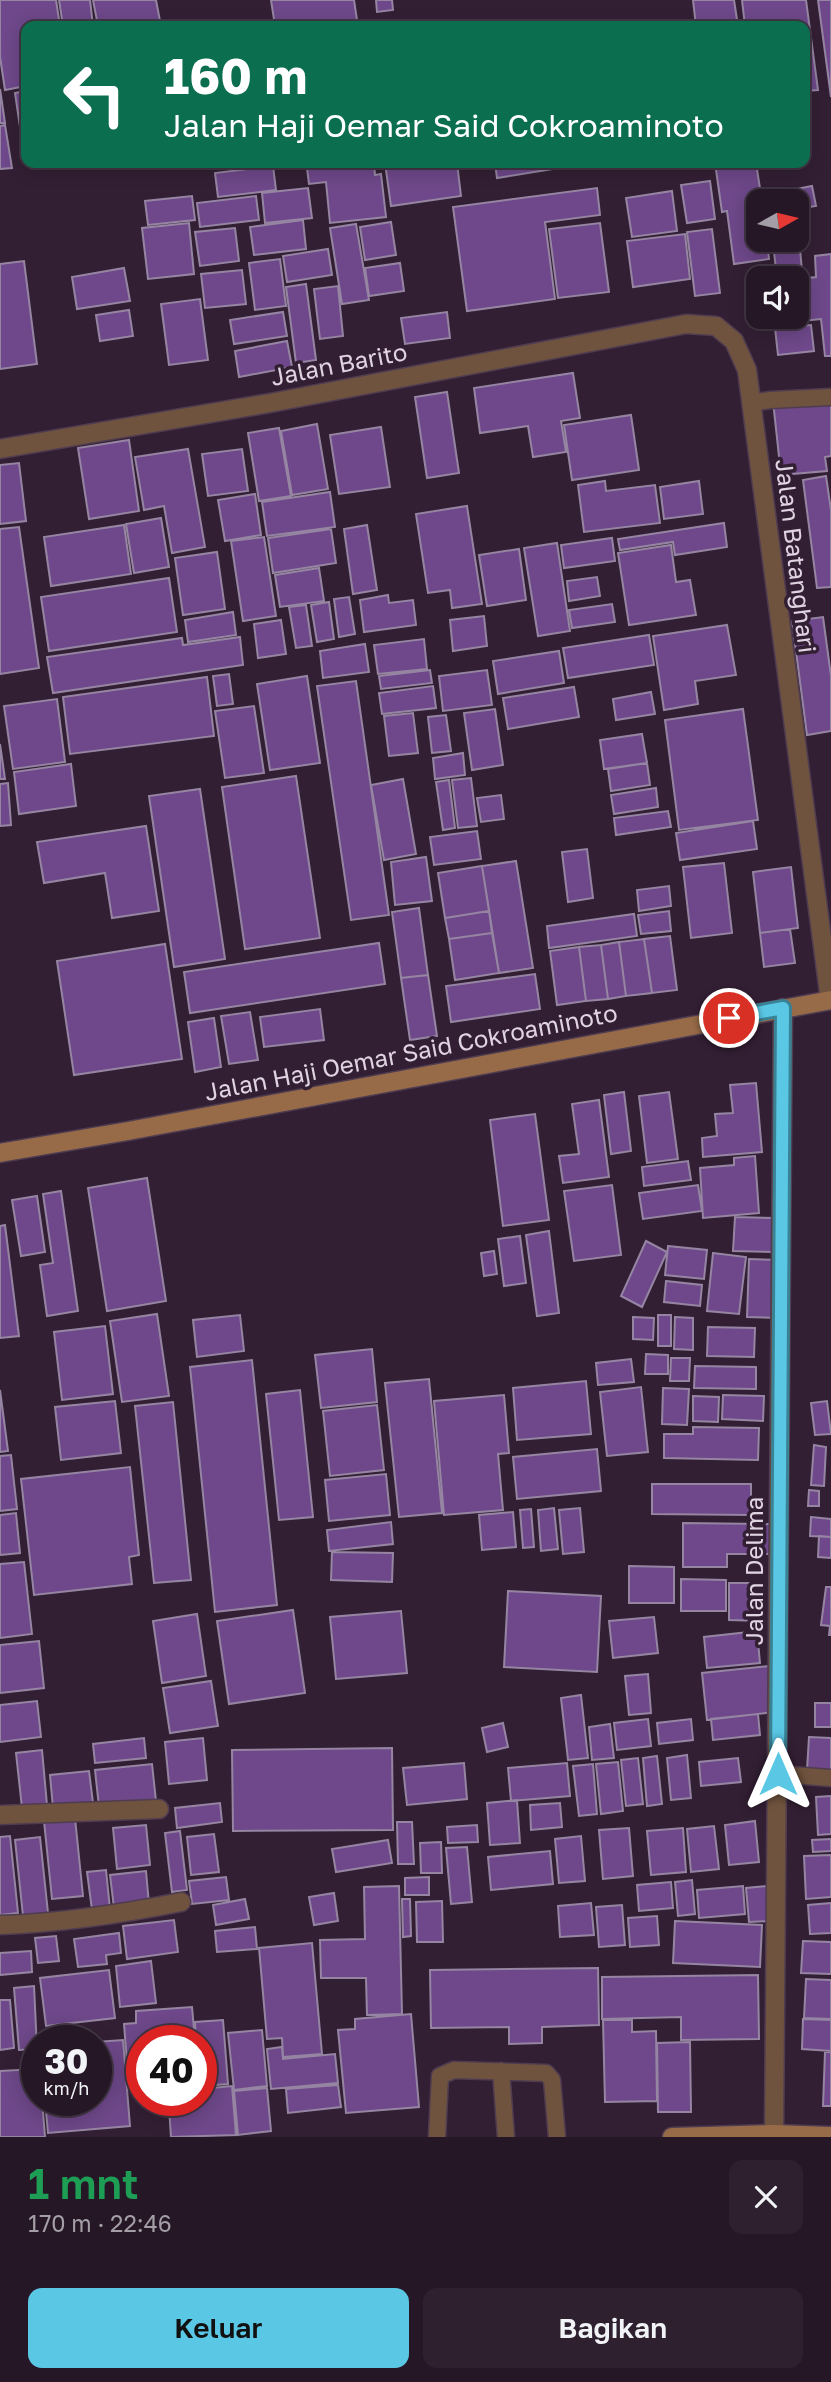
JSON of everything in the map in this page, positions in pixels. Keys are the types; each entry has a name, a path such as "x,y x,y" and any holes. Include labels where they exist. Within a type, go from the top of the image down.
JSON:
{"main road":[{"name":"Jalan Haji Oemar Said Cokroaminoto","path":"0,1153 142,1129 830,1000"},
{"path":"673,2137 775,2134 831,2136"}],"street":[{"name":"Jalan Batanghari","path":"686,324 716,326 734,341 747,370 830,1000"},
{"name":"Jalan Barito","path":"0,449 270,403 686,324"},
{"name":"Jalan Delima","path":"775,2134 783,1008"},
{"path":"0,1815 159,1809"},
{"path":"0,1925 43,1924 112,1916 181,1902"}],"lane":[{"path":"751,403 831,397"},
{"path":"778,1774 831,1779"},
{"path":"437,2137 440,2077 454,2070 546,2073 552,2080 557,2137"},
{"path":"501,2071 506,2137"}],"building":[{"path":"0,0 56,0 59,21 21,21 21,87 5,90 0,57"},
{"path":"59,0 90,0 92,21 62,21"},
{"path":"93,0 156,0 160,21 97,21"},
{"path":"271,0 354,0 357,20 350,21 274,21"},
{"path":"376,0 392,0 393,10 377,12"},
{"path":"693,0 734,0 737,21 695,21"},
{"path":"742,0 806,0 809,21 744,21"},
{"path":"818,0 831,0 831,97"},
{"path":"810,30 818,90 810,91"},
{"path":"0,89 5,123 0,123"},
{"path":"21,92 21,134 15,93"},
{"path":"5,125 12,168 0,169 0,126"},
{"path":"273,168 276,190 218,197 215,173"},
{"path":"307,168 374,168 375,175 381,174 386,217 330,223 326,182 309,184"},
{"path":"386,168 458,168 461,196 391,206"},
{"path":"496,168 559,168 497,178"},
{"path":"716,168 757,168 760,189 746,189 746,252 768,252 769,259 734,264 727,211 722,212"},
{"path":"710,181 715,219 687,223 681,185"},
{"path":"812,186 816,206 809,207 809,189 797,189"},
{"path":"308,188 312,218 265,223 262,193"},
{"path":"597,188 600,215 545,222 555,299 467,311 453,207"},
{"path":"672,191 677,231 632,237 626,198"},
{"path":"192,196 195,220 148,225 145,201"},
{"path":"256,196 259,220 200,227 197,203"},
{"path":"303,220 306,249 254,255 250,227"},
{"path":"391,222 396,255 365,260 360,227"},
{"path":"189,223 194,274 148,279 142,228"},
{"path":"600,223 609,292 558,298 549,229"},
{"path":"356,224 369,300 342,304 330,228"},
{"path":"235,228 239,261 200,266 195,232"},
{"path":"712,229 720,293 695,296 687,232"},
{"path":"685,234 690,279 633,287 627,241"},
{"path":"328,249 332,275 287,282 283,256"},
{"path":"774,252 800,252 802,266 776,266"},
{"path":"831,254 831,356 825,356 821,319 809,320 809,278 816,277 815,256"},
{"path":"280,259 286,306 255,310 249,263"},
{"path":"24,261 37,364 0,369 0,264"},
{"path":"400,263 404,291 369,296 365,268"},
{"path":"124,268 130,301 77,309 72,277"},
{"path":"242,270 246,304 205,308 201,274"},
{"path":"306,284 316,360 296,363 286,287"},
{"path":"338,286 343,336 320,339 314,289"},
{"path":"200,299 208,360 169,365 161,304"},
{"path":"129,310 133,336 100,341 96,315"},
{"path":"283,312 287,336 234,344 230,320"},
{"path":"447,312 450,338 405,344 401,318"},
{"path":"809,325 814,351 778,355 775,329 809,329"},
{"path":"287,341 292,367 239,377 235,351"},
{"path":"573,373 580,418 561,421 566,452 533,457 528,426 480,433 474,388"},
{"path":"447,392 459,473 427,478 415,397"},
{"path":"831,400 831,456 825,457 827,471 781,475 773,401"},
{"path":"631,415 639,470 572,480 564,425"},
{"path":"317,424 328,489 292,495 281,431"},
{"path":"381,427 390,487 339,494 330,435"},
{"path":"279,428 291,496 259,501 248,433"},
{"path":"129,440 139,511 89,519 78,448"},
{"path":"188,449 205,547 172,553 164,506 144,510 135,457"},
{"path":"242,449 248,491 208,496 202,454"},
{"path":"19,463 26,521 0,524 0,465"},
{"path":"826,476 831,510 831,587 817,588 803,480"},
{"path":"605,481 606,491 655,485 660,523 584,532 578,485"},
{"path":"699,481 703,514 664,519 660,487"},
{"path":"330,492 335,527 267,536 262,502"},
{"path":"255,494 261,535 225,541 218,500"},
{"path":"467,506 482,604 452,608 450,590 428,593 416,514"},
{"path":"161,518 169,567 134,573 126,524"},
{"path":"724,523 727,547 675,555 673,542 620,550 618,539"},
{"path":"124,525 131,574 51,586 44,537"},
{"path":"367,525 377,590 353,594 344,529"},
{"path":"19,527 39,668 0,674 0,529"},
{"path":"331,529 336,563 273,573 268,538"},
{"path":"264,537 276,616 243,621 231,541"},
{"path":"612,538 615,561 564,568 561,545"},
{"path":"557,543 570,631 538,636 524,548"},
{"path":"671,545 676,582 690,580 696,615 629,625 618,553"},
{"path":"519,549 526,600 487,606 479,555"},
{"path":"217,552 225,609 183,615 175,558"},
{"path":"319,568 324,601 280,607 275,575"},
{"path":"597,577 600,596 569,601 567,581"},
{"path":"169,578 177,632 49,651 41,597"},
{"path":"388,595 389,603 413,600 416,625 364,632 360,600"},
{"path":"349,597 355,634 339,637 334,599"},
{"path":"329,602 334,639 317,642 311,605"},
{"path":"612,604 615,622 572,628 569,610"},
{"path":"306,605 312,646 296,648 289,607"},
{"path":"233,612 236,635 188,642 185,620"},
{"path":"484,616 487,646 453,651 450,620"},
{"path":"823,617 831,676 831,731 807,735 792,621"},
{"path":"281,620 286,654 258,658 254,624"},
{"path":"727,625 736,675 695,681 698,704 664,710 653,636"},
{"path":"649,635 654,665 568,678 563,648"},
{"path":"240,637 243,665 53,693 47,657 182,638 183,645"},
{"path":"424,639 427,669 378,674 374,645"},
{"path":"365,644 369,672 323,678 320,651"},
{"path":"559,651 564,683 498,694 493,661"},
{"path":"430,670 432,683 381,689 379,676"},
{"path":"487,670 492,705 443,711 439,676"},
{"path":"229,674 233,704 217,706 213,676"},
{"path":"307,676 320,763 270,770 257,684"},
{"path":"207,677 214,736 70,754 63,697"},
{"path":"356,681 389,915 351,920 317,686"},
{"path":"433,686 436,708 382,714 379,693"},
{"path":"574,687 579,717 508,729 503,698"},
{"path":"651,692 655,714 616,720 613,699"},
{"path":"57,699 65,762 13,769 4,706"},
{"path":"254,706 264,773 225,778 215,711"},
{"path":"495,709 503,765 472,770 464,713"},
{"path":"743,709 758,820 679,830 665,720"},
{"path":"413,713 418,753 389,756 384,716"},
{"path":"446,715 451,751 432,753 428,717"},
{"path":"642,734 647,763 604,769 600,740"},
{"path":"0,744 5,779 0,779"},
{"path":"463,753 465,775 435,779 433,758"},
{"path":"647,763 650,785 611,791 608,769"},
{"path":"71,764 76,806 19,814 14,772"},
{"path":"296,776 320,938 245,949 222,787"},
{"path":"471,778 477,826 458,828 452,780"},
{"path":"403,779 416,854 384,860 371,785"},
{"path":"449,780 455,828 443,830 436,782"},
{"path":"8,783 11,825 0,826 0,784"},
{"path":"656,788 658,807 614,814 611,795"},
{"path":"200,789 225,959 174,967 149,796"},
{"path":"501,795 504,819 481,822 477,798"},
{"path":"668,811 671,827 616,835 614,818"},
{"path":"753,821 757,849 680,860 676,833"},
{"path":"146,826 159,911 112,918 105,873 44,883 37,842"},
{"path":"477,831 481,859 434,865 430,837"},
{"path":"587,849 593,898 568,902 562,852"},
{"path":"426,857 432,901 395,905 391,862"},
{"path":"516,861 533,968 499,973 482,866"},
{"path":"724,863 732,933 691,938 683,867"},
{"path":"482,866 489,911 445,918 438,873"},
{"path":"791,867 798,928 760,933 753,872"},
{"path":"669,886 671,906 639,911 637,890"},
{"path":"419,908 428,975 401,978 392,912"},
{"path":"489,911 492,933 449,939 445,918"},
{"path":"669,911 671,931 641,934 638,915"},
{"path":"634,914 637,936 549,948 547,926"},
{"path":"790,929 795,963 764,967 760,933"},
{"path":"492,933 499,973 455,980 449,939"},
{"path":"670,936 677,990 652,993 644,939"},
{"path":"644,939 652,993 626,996 619,942"},
{"path":"619,942 626,996 608,999 601,945"},
{"path":"379,943 385,984 190,1013 184,972"},
{"path":"165,944 182,1059 74,1075 57,961"},
{"path":"601,945 608,999 586,1001 579,947"},
{"path":"579,947 586,1001 557,1005 550,951"},
{"path":"535,974 540,1009 451,1022 446,986"},
{"path":"428,975 437,1036 410,1040 401,978"},
{"path":"320,1009 324,1040 264,1047 260,1017"},
{"path":"250,1012 258,1060 229,1064 221,1016"},
{"path":"214,1018 221,1067 195,1072 188,1022"},
{"path":"756,1083 762,1152 703,1157 702,1138 717,1136 715,1114 733,1113 730,1085"},
{"path":"624,1092 631,1151 611,1154 604,1095"},
{"path":"669,1092 678,1159 647,1163 639,1096"},
{"path":"599,1100 609,1177 563,1183 559,1156 579,1154 572,1104"},
{"path":"535,1114 549,1220 503,1226 490,1120"},
{"path":"755,1156 759,1213 703,1218 700,1168 734,1165 734,1158"},
{"path":"688,1161 691,1180 644,1186 642,1167"},
{"path":"147,1178 166,1301 107,1311 88,1188"},
{"path":"612,1185 621,1255 574,1261 564,1191"},
{"path":"698,1185 702,1211 643,1219 639,1193"},
{"path":"61,1191 78,1311 47,1316 40,1265 53,1263 43,1194"},
{"path":"37,1196 45,1252 21,1256 12,1200"},
{"path":"735,1217 774,1218 774,1252 733,1251"},
{"path":"5,1225 19,1336 0,1338 0,1226"},
{"path":"549,1231 559,1313 537,1316 526,1235"},
{"path":"520,1236 526,1283 504,1286 498,1239"},
{"path":"646,1241 667,1252 642,1307 621,1296"},
{"path":"668,1246 707,1250 704,1279 665,1275"},
{"path":"494,1251 497,1274 484,1276 481,1253"},
{"path":"713,1253 746,1257 739,1314 707,1311"},
{"path":"749,1259 780,1260 779,1318 747,1317"},
{"path":"666,1281 702,1285 700,1306 664,1302"},
{"path":"157,1314 169,1396 122,1402 110,1321"},
{"path":"240,1315 244,1351 197,1357 193,1320"},
{"path":"658,1315 671,1315 671,1346 658,1346"},
{"path":"633,1317 654,1318 653,1340 633,1339"},
{"path":"675,1317 693,1318 693,1350 674,1349"},
{"path":"105,1326 113,1394 62,1400 54,1332"},
{"path":"708,1327 755,1328 754,1357 707,1356"},
{"path":"372,1349 377,1402 321,1408 315,1355"},
{"path":"646,1354 668,1355 668,1374 645,1374"},
{"path":"671,1358 690,1358 689,1381 670,1381"},
{"path":"631,1359 634,1382 598,1385 596,1363"},
{"path":"252,1360 277,1605 215,1612 190,1367"},
{"path":"695,1366 756,1367 756,1389 694,1388"},
{"path":"429,1379 442,1513 399,1517 385,1383"},
{"path":"586,1381 591,1434 517,1440 513,1388"},
{"path":"641,1387 648,1452 607,1456 600,1392"},
{"path":"663,1388 689,1389 687,1425 662,1424"},
{"path":"0,1390 8,1451 0,1452"},
{"path":"300,1390 313,1517 279,1520 266,1394"},
{"path":"504,1395 509,1453 498,1454 503,1510 444,1515 434,1401"},
{"path":"723,1395 764,1396 763,1421 722,1419"},
{"path":"693,1396 719,1397 718,1422 693,1421"},
{"path":"115,1401 121,1453 61,1460 55,1407"},
{"path":"827,1401 831,1434 815,1435 811,1403"},
{"path":"173,1402 191,1580 154,1583 135,1406"},
{"path":"377,1405 384,1470 330,1476 323,1411"},
{"path":"693,1427 759,1428 758,1460 664,1458 664,1434 693,1434"},
{"path":"814,1445 826,1447 824,1486 811,1485"},
{"path":"597,1449 601,1491 517,1499 513,1457"},
{"path":"11,1455 17,1509 0,1511 0,1456"},
{"path":"130,1467 139,1555 129,1557 132,1584 34,1595 21,1479"},
{"path":"386,1474 390,1515 329,1521 325,1480"},
{"path":"652,1484 751,1484 751,1515 652,1514"},
{"path":"809,1490 819,1491 819,1506 808,1506"},
{"path":"554,1508 558,1549 541,1551 538,1510"},
{"path":"580,1508 584,1552 563,1554 559,1510"},
{"path":"531,1509 534,1547 523,1548 520,1510"},
{"path":"513,1512 516,1547 482,1550 479,1515"},
{"path":"16,1513 20,1553 0,1555 0,1515"},
{"path":"811,1517 831,1519 831,1537 810,1536"},
{"path":"391,1522 393,1544 329,1551 327,1530"},
{"path":"683,1523 770,1524 770,1554 727,1554 727,1567 683,1567"},
{"path":"819,1536 831,1537 831,1558 818,1557"},
{"path":"332,1552 393,1553 392,1582 331,1580"},
{"path":"24,1562 32,1634 0,1638 0,1564"},
{"path":"629,1566 674,1567 674,1603 629,1603"},
{"path":"681,1579 726,1580 726,1611 681,1611"},
{"path":"729,1583 763,1583 763,1621 729,1620"},
{"path":"826,1587 831,1587 831,1635 830,1626 821,1625"},
{"path":"508,1591 601,1596 597,1672 504,1667"},
{"path":"293,1610 305,1693 229,1704 217,1621"},
{"path":"401,1611 407,1673 336,1679 330,1617"},
{"path":"197,1614 206,1676 162,1683 153,1621"},
{"path":"654,1617 658,1653 613,1658 609,1621"},
{"path":"757,1631 760,1663 707,1668 704,1637"},
{"path":"39,1641 44,1688 0,1693 0,1645"},
{"path":"769,1666 774,1712 707,1720 702,1673"},
{"path":"648,1674 651,1713 629,1715 625,1676"},
{"path":"211,1681 218,1726 170,1733 163,1688"},
{"path":"581,1695 588,1758 568,1760 561,1698"},
{"path":"37,1701 41,1737 0,1742 0,1705"},
{"path":"815,1703 831,1703 831,1727 815,1727"},
{"path":"758,1714 760,1735 713,1740 711,1719"},
{"path":"648,1719 651,1746 617,1750 614,1723"},
{"path":"691,1719 693,1740 659,1744 657,1723"},
{"path":"503,1723 508,1747 487,1752 482,1728"},
{"path":"610,1724 614,1758 592,1760 589,1727"},
{"path":"809,1737 831,1738 831,1770 807,1770"},
{"path":"144,1738 146,1758 95,1763 93,1744"},
{"path":"203,1738 207,1780 169,1784 165,1742"},
{"path":"392,1748 393,1830 233,1831 232,1750"},
{"path":"42,1750 47,1805 22,1808 16,1753"},
{"path":"687,1755 691,1798 671,1800 667,1758"},
{"path":"657,1756 662,1804 647,1806 643,1758"},
{"path":"638,1758 643,1804 626,1806 621,1760"},
{"path":"738,1758 741,1782 701,1786 699,1762"},
{"path":"618,1762 623,1811 601,1814 596,1764"},
{"path":"464,1763 467,1799 407,1805 403,1768"},
{"path":"567,1763 570,1796 511,1801 508,1768"},
{"path":"152,1764 156,1801 99,1807 95,1770"},
{"path":"593,1764 597,1814 579,1816 573,1766"},
{"path":"89,1771 93,1803 53,1808 50,1775"},
{"path":"831,1796 831,1834 818,1835 816,1797"},
{"path":"517,1800 520,1843 490,1845 487,1803"},
{"path":"220,1803 222,1822 177,1828 175,1808"},
{"path":"560,1803 562,1827 531,1830 530,1805"},
{"path":"75,1818 83,1896 52,1899 44,1821"},
{"path":"755,1821 759,1862 729,1865 725,1825"},
{"path":"397,1822 412,1822 414,1864 398,1864"},
{"path":"146,1825 150,1865 117,1869 113,1828"},
{"path":"477,1825 478,1842 448,1843 447,1827"},
{"path":"714,1826 719,1869 691,1872 687,1829"},
{"path":"629,1828 633,1876 603,1879 599,1830"},
{"path":"683,1828 686,1872 651,1875 647,1831"},
{"path":"180,1831 187,1890 172,1892 165,1833"},
{"path":"214,1834 219,1872 191,1875 187,1837"},
{"path":"10,1836 18,1913 0,1915 0,1837"},
{"path":"581,1836 585,1881 559,1883 555,1839"},
{"path":"40,1837 48,1913 23,1916 15,1840"},
{"path":"831,1839 831,1851 813,1852 812,1840"},
{"path":"388,1840 392,1863 336,1872 332,1849"},
{"path":"441,1842 442,1873 421,1873 420,1843"},
{"path":"467,1847 472,1902 451,1904 446,1848"},
{"path":"550,1851 553,1884 491,1890 488,1857"},
{"path":"831,1855 831,1897 806,1899 804,1856"},
{"path":"106,1870 110,1909 92,1910 87,1872"},
{"path":"146,1871 149,1904 114,1908 110,1875"},
{"path":"226,1877 229,1900 192,1904 189,1881"},
{"path":"429,1877 429,1895 405,1895 405,1878"},
{"path":"692,1880 695,1914 678,1916 675,1882"},
{"path":"671,1882 673,1908 639,1911 637,1885"},
{"path":"399,1886 402,2014 367,2015 366,1978 321,1978 320,1940 365,1939 364,1887"},
{"path":"743,1886 745,1914 699,1918 697,1890"},
{"path":"768,1886 770,1921 749,1922 746,1888"},
{"path":"334,1893 338,1921 314,1925 309,1897"},
{"path":"245,1899 249,1919 216,1925 213,1905"},
{"path":"402,1899 410,1899 411,1936 403,1937"},
{"path":"442,1901 443,1942 417,1942 416,1902"},
{"path":"591,1903 594,1935 560,1937 558,1906"},
{"path":"831,1903 831,1933 810,1934 808,1905"},
{"path":"622,1905 625,1945 599,1947 596,1907"},
{"path":"657,1916 659,1945 630,1947 628,1918"},
{"path":"174,1920 178,1952 127,1959 123,1926"},
{"path":"675,1921 762,1925 760,1967 673,1963"},
{"path":"255,1927 257,1949 217,1952 215,1931"},
{"path":"119,1933 121,1953 106,1955 107,1964 78,1967 74,1939"},
{"path":"56,1936 59,1961 38,1963 35,1938"},
{"path":"803,1941 831,1942 831,1974 801,1973"},
{"path":"312,1943 322,2054 283,2057 282,2038 267,2039 259,1948"},
{"path":"31,1951 32,1972 0,1975 0,1953"},
{"path":"151,1961 156,2003 120,2007 116,1966"},
{"path":"598,1968 599,2025 542,2027 542,2043 509,2044 509,2027 431,2028 430,1970"},
{"path":"109,1970 115,2018 46,2025 40,1978"},
{"path":"758,1975 759,2039 681,2040 681,2017 602,2019 602,1977"},
{"path":"806,1979 831,1980 831,2019 804,2018"},
{"path":"34,1986 36,2025 21,2025 21,2050 19,2050 14,1988"},
{"path":"0,2000 10,2000 14,2048 0,2050"},
{"path":"192,2007 194,2025 126,2025 126,2049 124,2024 136,2023 136,2011"},
{"path":"411,2014 419,2107 346,2113 338,2030 355,2029 355,2019"},
{"path":"803,2019 831,2020 831,2051 802,2049"},
{"path":"223,2020 228,2084 217,2085 217,2025 195,2025 195,2022"},
{"path":"603,2020 632,2020 632,2032 656,2031 657,2101 605,2102"},
{"path":"262,2030 267,2086 234,2090 228,2033"},
{"path":"123,2040 126,2116 129,2116 130,2126 48,2133 46,2116 112,2116 112,2041"},
{"path":"690,2042 691,2112 658,2112 657,2043"},
{"path":"282,2047 283,2059 335,2054 338,2083 271,2089 267,2049"},
{"path":"825,2052 831,2052 831,2106 823,2106"},
{"path":"21,2070 21,2116 43,2116 45,2137 0,2137 0,2071"},
{"path":"338,2085 341,2107 288,2113 286,2089"},
{"path":"232,2086 236,2135 171,2137 170,2116 217,2116 217,2087"},
{"path":"267,2088 271,2131 238,2135 234,2091"}],"route":[{"path":"729,1018 783,1008 778,1774"}]}
